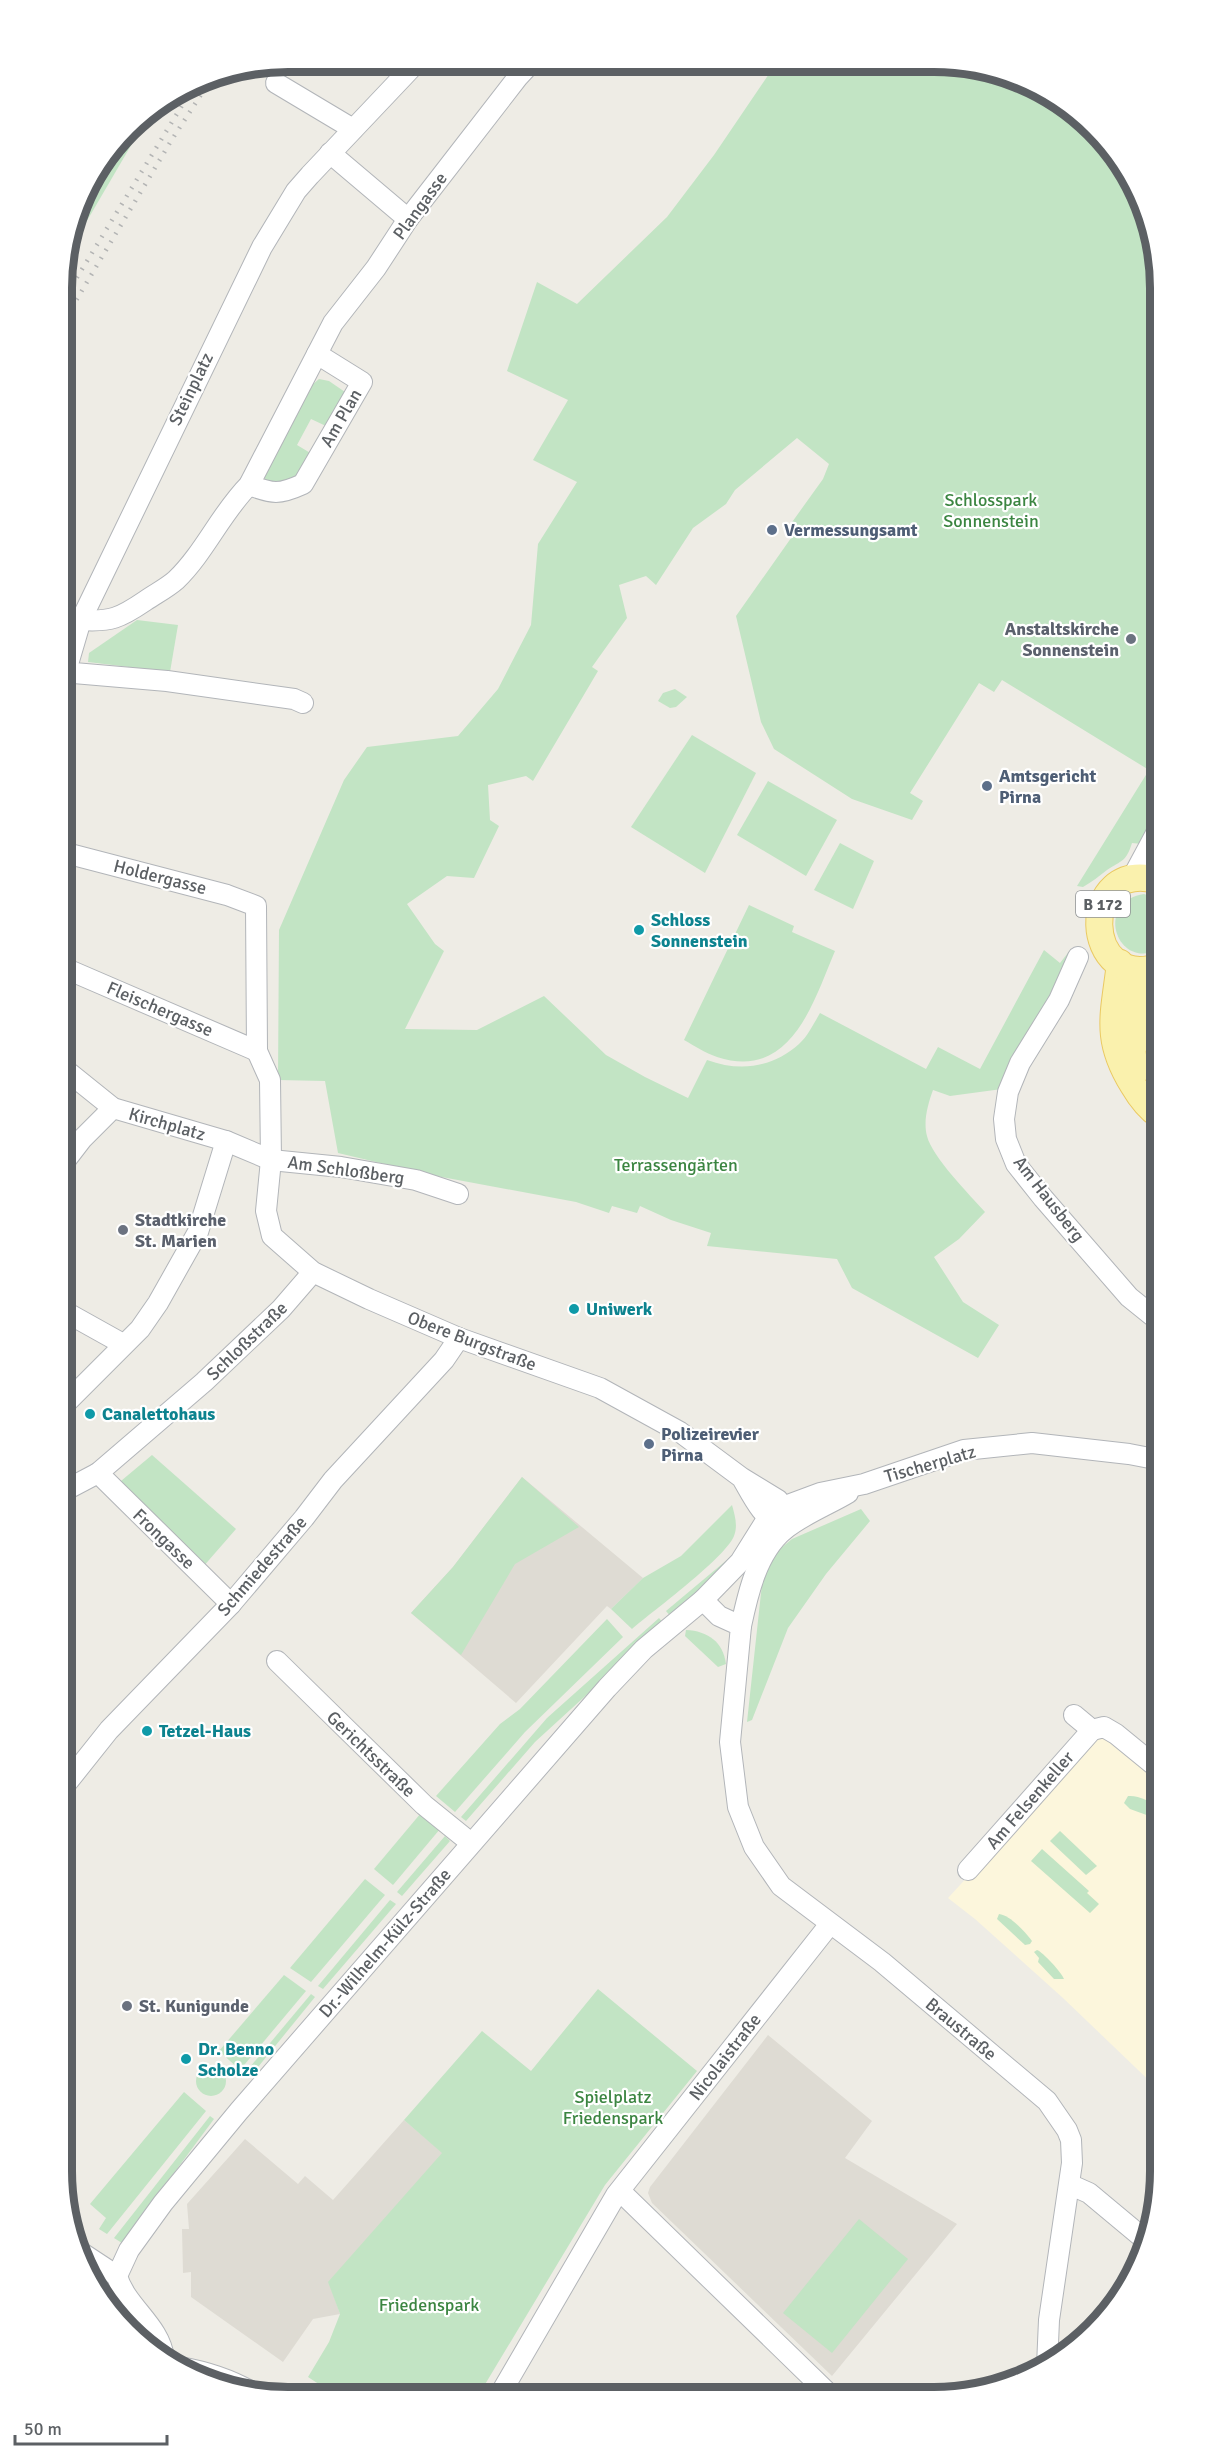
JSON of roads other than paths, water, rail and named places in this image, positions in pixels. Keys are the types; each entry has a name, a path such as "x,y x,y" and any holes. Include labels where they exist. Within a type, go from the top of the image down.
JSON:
{"main road":[{"name":"B 172","path":"1120,963 1112,958 1101,942 1098,933 1098,917 1108,895 1114,888 1131,880 1150,879"},
{"path":"1150,968 1129,968 1120,963 1112,1037 1115,1050 1132,1083 1150,1106"},
{"path":"1150,974 1138,992 1133,1014 1131,1041 1133,1060 1150,1101"},
{"path":"1133,1060 1135,1043 1150,1014"}],"street":[{"name":"Steinplatz","path":"72,647 81,620 158,457 262,247 296,191 407,72"},
{"name":"Plangasse","path":"317,354 333,323 376,268 408,219 523,72"},
{"path":"276,83 353,129"},
{"path":"330,153 408,219"},
{"path":"81,620 107,622 130,611 175,581 209,540 235,500 249,485 317,354"},
{"name":"Am Plan","path":"249,485 272,494 287,492 303,484 362,382 317,354"},
{"path":"72,672 184,684 294,699 303,703"},
{"path":"1131,880 1150,845"},
{"name":"Holdergasse","path":"72,855 227,895 256,906"},
{"name":"Am Schloßberg","path":"256,906 257,1051 270,1080 271,1160 341,1167 417,1180 458,1194"},
{"name":"Am Hausberg","path":"1078,957 1059,1000 1020,1062 1008,1092 1004,1119 1006,1139 1016,1164 1043,1198 1129,1297 1150,1314"},
{"name":"Fleischergasse","path":"72,971 257,1051"},
{"path":"72,1075 113,1108"},
{"name":"Kirchplatz","path":"72,1152 113,1108 226,1141 271,1160"},
{"name":"Kirchplatz","path":"72,1397 140,1329 158,1303 198,1232 220,1167 226,1141"},
{"name":"Obere Burgstraße","path":"271,1160 266,1211 272,1236 313,1272 459,1338 600,1388 680,1432 742,1478 770,1494 785,1506"},
{"name":"Schloßstraße","path":"72,1487 96,1474 204,1382 280,1309 313,1272"},
{"path":"72,1316 123,1344"},
{"name":"Schmiedestraße","path":"72,1776 109,1730 233,1601 304,1518 333,1480 444,1360 459,1338"},
{"name":"Tischerplatz","path":"730,1742 749,1564 767,1519 785,1506 820,1493 864,1484 964,1450 1032,1443 1150,1458"},
{"name":"Frongasse","path":"96,1474 233,1601"},
{"name":"Obere Burgstraße","path":"742,1478 767,1519"},
{"name":"Tischerplatz","path":"672,1626 749,1564 784,1530 864,1484"},
{"path":"784,1530 785,1506"},
{"path":"767,1519 784,1530"},
{"path":"703,1600 719,1616 741,1626"},
{"name":"Dr.-Wilhelm-Külz-Straße","path":"117,2276 129,2250 168,2197 250,2097 608,1688 644,1649 672,1626"},
{"name":"Gerichtsstraße","path":"276,1661 424,1805 471,1843"},
{"path":"1074,1715 1092,1730 1104,1727 1116,1734 1150,1762"},
{"name":"Am Felsenkeller","path":"968,1870 1092,1730"},
{"name":"Braustraße","path":"730,1742 738,1807 754,1847 782,1886 882,1962 1047,2101 1058,2114 1071,2140 1071,2185 1049,2320 1047,2355"},
{"name":"Nicolaistraße","path":"504,2387 620,2191 830,1924"},
{"path":"1071,2185 1089,2193 1140,2236"},
{"path":"620,2191 822,2387"},
{"path":"90,2258 117,2276 121,2288 162,2347"},
{"path":"210,2373 226,2378"}],"railway":[{"path":"72,307 205,88"},
{"path":"72,286 187,97"}],"place":[{"name":"Vermessungsamt","path":"772,530"},
{"name":"Anstaltskirche Sonnenstein","path":"1131,639"},
{"name":"Amtsgericht Pirna","path":"987,786"},
{"name":"Schloss Sonnenstein","path":"639,930"},
{"name":"Stadtkirche St. Marien","path":"123,1230"},
{"name":"Uniwerk","path":"574,1309"},
{"name":"Canalettohaus","path":"90,1414"},
{"name":"Polizeirevier Pirna","path":"649,1444"},
{"name":"Tetzel-Haus","path":"147,1731"},
{"name":"St. Kunigunde","path":"127,2006"},
{"name":"Dr. Benno Scholze","path":"186,2059"}],"park label":[{"name":"Schlosspark Sonnenstein","path":"991,510"},
{"name":"Terrassengärten","path":"676,1165"},
{"name":"Spielplatz Friedenspark","path":"613,2107"},
{"name":"Friedenspark","path":"429,2305"}]}
